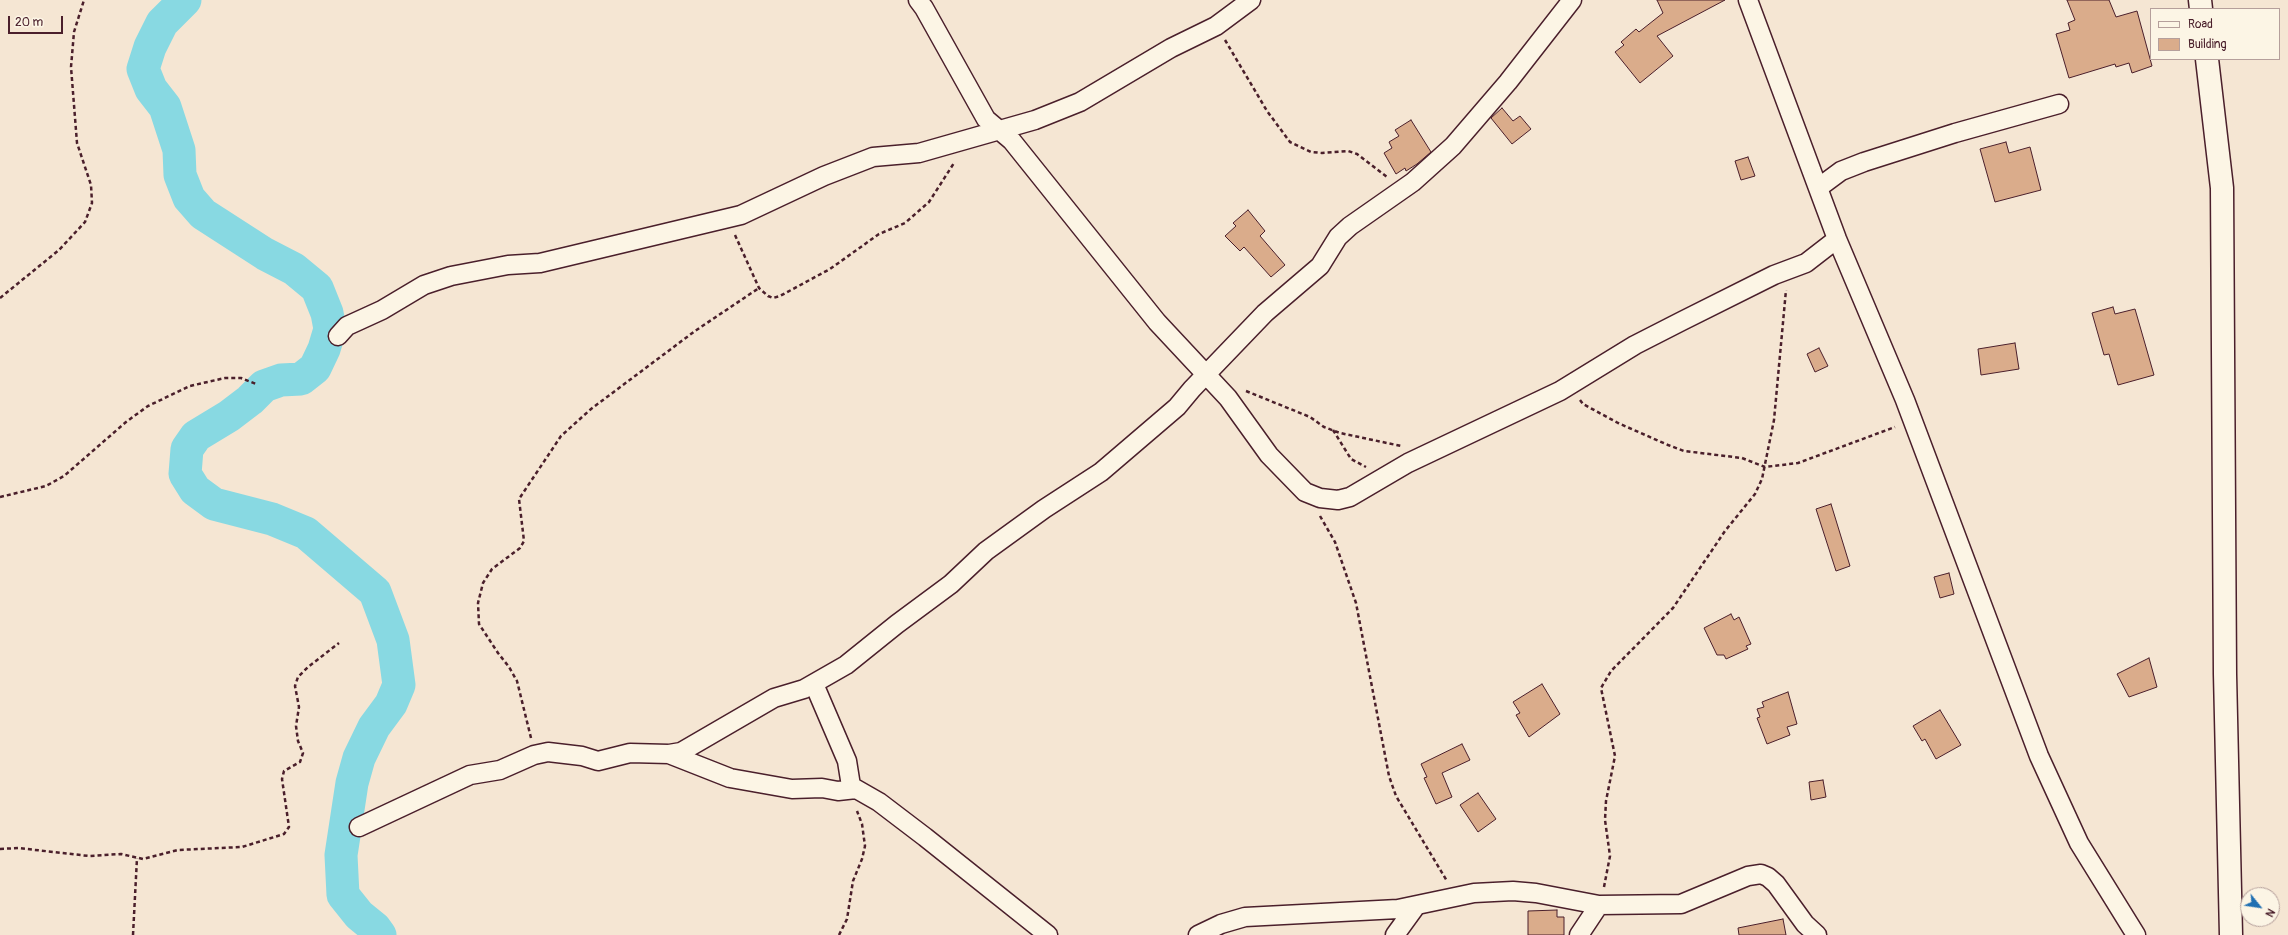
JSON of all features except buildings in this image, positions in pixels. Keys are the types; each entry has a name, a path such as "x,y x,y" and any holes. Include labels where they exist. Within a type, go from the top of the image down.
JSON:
{"highway":[{"path":"2207,60 2222,188 2224,642 2231,935"}],"street":[{"path":"918,0 924,8 978,108 986,119 999,130 1035,169 1157,322 1212,379 1269,455 1305,492 1320,498 1338,500 1350,497 1408,463 1543,400 1635,345 1806,262 1837,239"},
{"path":"338,336 347,326 382,310 424,285 451,276 508,265 540,263 728,218 758,209 858,162 873,157 919,153 1035,120 1080,102 1171,48 1216,26 1251,0"},
{"path":"359,826 470,775 500,770 534,755 548,752 582,756 598,761 630,753 669,754 681,752 700,743 774,698 814,684 846,665 896,624 951,584 996,543 1101,472 1212,379 1265,313 1320,266 1338,237 1350,226 1413,182 1453,146 1508,82 1572,0"},
{"path":"1748,0 1837,239 1915,428 2039,756 2079,843 2136,935"},
{"path":"1818,188 1841,171 1864,162 1955,133 2059,104"},
{"path":"814,684 847,761 853,790"},
{"path":"669,754 730,778 792,789 822,788 838,791 853,790 879,802 938,846 1048,935"},
{"path":"1198,935 1221,924 1245,917 1398,909 1468,895 1513,891 1536,893 1599,905 1681,904 1748,876 1760,874 1768,877 1776,884 1804,924 1817,935"},
{"path":"1579,935 1599,905"},
{"path":"1394,935 1416,906"}],"path":[{"path":"0,298 59,250 85,222 92,203 91,185 77,143 71,67 74,32 84,0"},
{"path":"1216,26 1267,111 1290,142 1311,152 1322,153 1348,151 1357,154 1386,177 1413,182"},
{"path":"728,218 759,288 772,298 780,296 830,269 879,234 905,223 929,202 954,163 964,140"},
{"path":"1599,905 1610,856 1605,820 1606,801 1615,756 1601,688 1604,681 1641,639 1673,608 1725,531 1755,494 1765,468 1774,420 1789,269"},
{"path":"534,755 525,709 517,681 509,667 498,654 478,624 478,603 483,583 492,569 520,548 524,541 519,499 562,436 591,409 695,331 759,288"},
{"path":"0,496 46,486 64,476 148,406 190,386 225,378 241,378 256,384"},
{"path":"1212,379 1310,417 1333,430 1404,446"},
{"path":"1571,384 1583,404 1648,437 1684,451 1742,458 1765,468 1798,463 1896,426 1915,428"},
{"path":"1333,430 1351,459 1384,478"},
{"path":"1305,492 1335,542 1356,603 1384,760 1394,789 1447,882 1468,895"},
{"path":"0,850 18,848 88,856 121,854 137,858 153,858 178,850 242,847 284,834 288,830 282,779 284,771 300,762 303,753 298,741 296,726 299,707 295,686 298,677 308,667 339,643"},
{"path":"839,935 847,920 853,881 862,859 866,841 853,790"},
{"path":"133,935 137,858"}],"waterway":[{"path":"185,0 162,23 150,47 143,69 151,89 165,107 179,150 180,175 189,198 203,214 265,254 294,269 317,288 327,313 330,329 324,349 315,368 301,379 281,380 264,386 250,400 229,416 196,436 187,449 185,474 195,490 214,504 272,519 306,533 375,592 393,640 399,685 391,704 374,727 359,758 352,783 341,855 343,895 359,915 375,928 380,935"}]}
